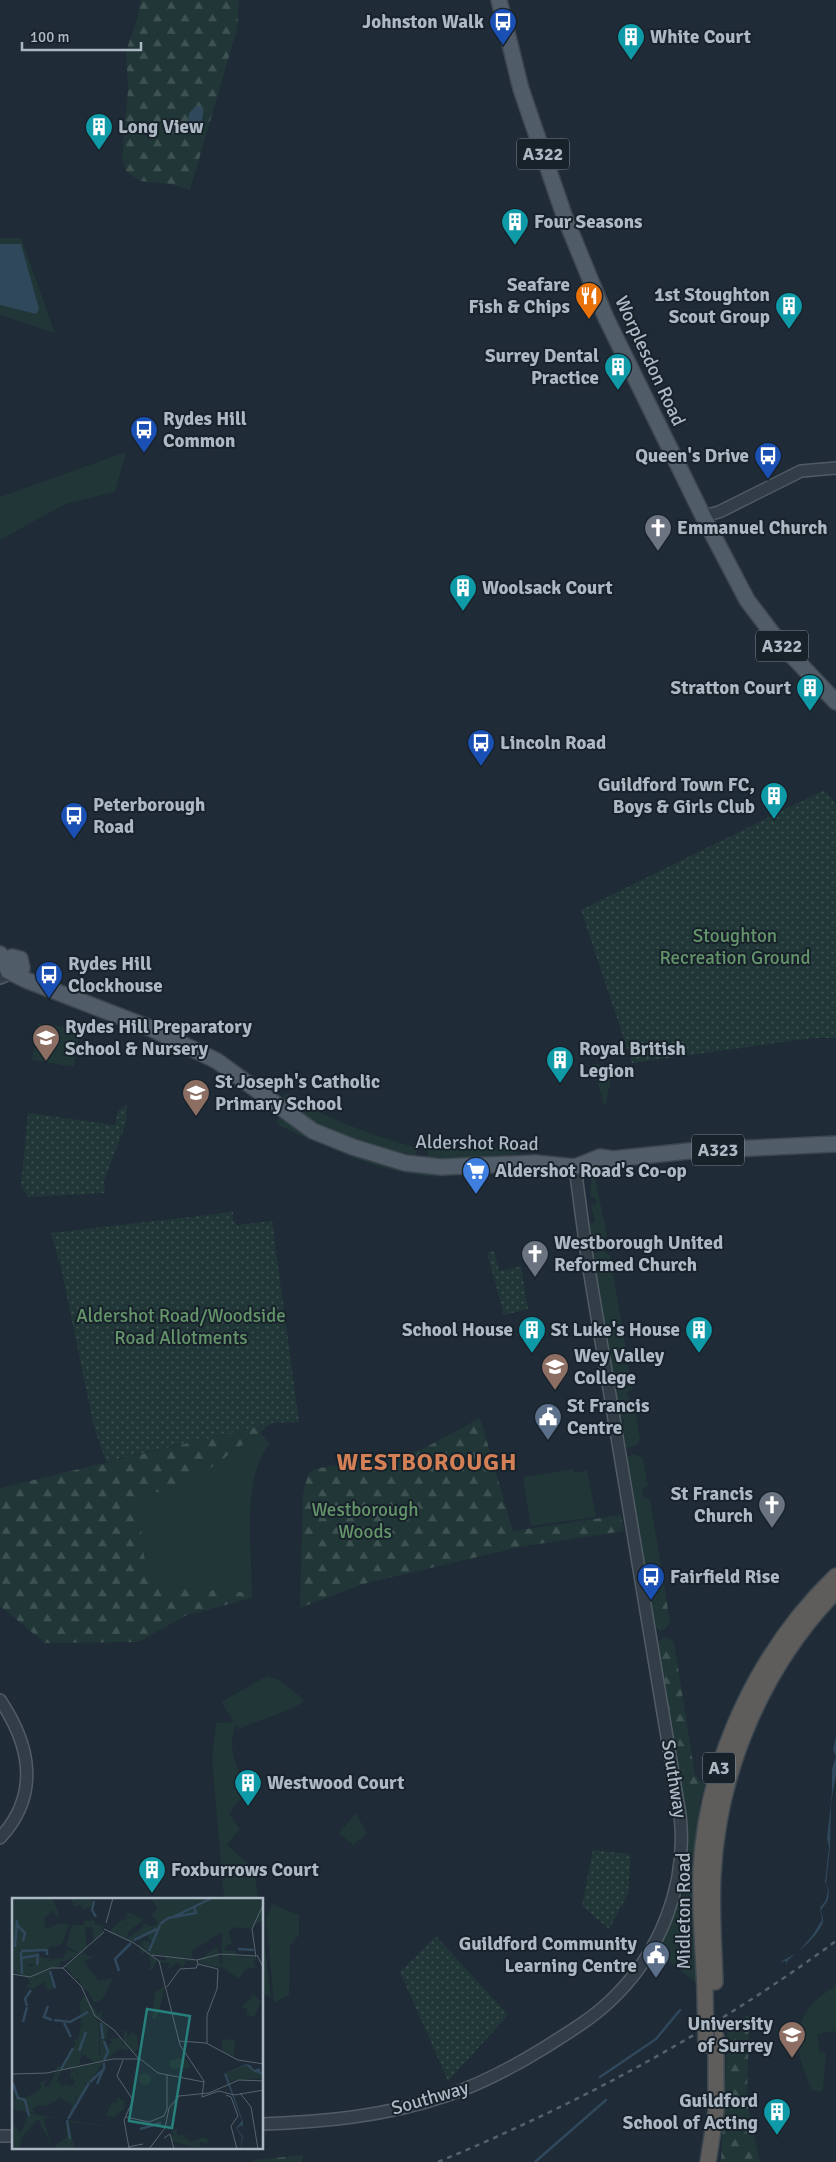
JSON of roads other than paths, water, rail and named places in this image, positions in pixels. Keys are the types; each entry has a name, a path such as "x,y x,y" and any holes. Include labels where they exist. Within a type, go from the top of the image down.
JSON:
{"highway":[{"name":"Midleton Road","path":"710,1993 701,1867 710,1802 721,1763 741,1713 770,1659 806,1608 836,1576"},
{"name":"Midleton Road","path":"697,2162 706,2106 711,2042 710,1993 713,1874 717,1832 728,1781 751,1718 772,1676 811,1618 836,1591"},
{"name":"Midleton Road","path":"708,2162 716,2117 717,2065 711,2042"},
{"path":"717,2065 722,2107 717,2162"}],"main road":[{"name":"Worplesdon Road","path":"500,0 521,89 583,265 606,318 702,516 737,582 779,642 836,702"},
{"name":"Aldershot Road","path":"0,947 8,967 39,985 150,1028 198,1050 237,1073 302,1125 324,1137 420,1165 471,1167 535,1164 575,1167 600,1157 613,1159 689,1151 836,1144"}],"street":[{"path":"702,516 719,512 802,471 836,468"},
{"name":"Southway","path":"264,2124 325,2121 400,2108 445,2097 502,2072 562,2037 612,1999 647,1956 670,1907 680,1861 680,1814 588,1266 575,1167"},
{"path":"0,1700 20,1740 25,1761 26,1782 21,1810 0,1838"}],"water":[{"path":"198,106 203,107 202,119 195,129 189,128 189,115"},
{"path":"0,244 21,244 39,309 36,314 0,305"},
{"path":"836,1736 836,1756 833,1750"},
{"path":"836,1756 836,1775 831,1803 830,1848 826,1884 829,1890 828,1900 821,1910 823,1920 821,1927 813,1938 797,1953 812,1936 822,1920 820,1908 826,1900 828,1890 825,1882 829,1847 827,1839 832,1791 832,1769"},
{"path":"797,1953 788,1960 786,1965 786,1961 780,1962"}],"waterway":[{"path":"600,2077 656,2039 680,2010"},
{"path":"535,2162 606,2100"}],"railway":[{"path":"438,2162 542,2116 644,2064 742,2005 836,1941"}],"place":[{"name":"Johnston Walk","path":"503,46"},
{"name":"White Court","path":"631,61"},
{"name":"Long View","path":"99,151"},
{"name":"Four Seasons","path":"515,246"},
{"name":"Seafare Fish & Chips","path":"589,320"},
{"name":"1st Stoughton Scout Group","path":"789,330"},
{"name":"Surrey Dental Practice","path":"618,391"},
{"name":"Rydes Hill Common","path":"144,454"},
{"name":"Queen's Drive","path":"768,480"},
{"name":"Emmanuel Church","path":"658,552"},
{"name":"Woolsack Court","path":"463,612"},
{"name":"Stratton Court","path":"810,712"},
{"name":"Lincoln Road","path":"481,767"},
{"name":"Guildford Town FC, Boys & Girls Club","path":"774,820"},
{"name":"Peterborough Road","path":"74,840"},
{"name":"Rydes Hill Clockhouse","path":"49,999"},
{"name":"Rydes Hill Preparatory School & Nursery","path":"46,1062"},
{"name":"Royal British Legion","path":"560,1084"},
{"name":"St Joseph's Catholic Primary School","path":"196,1117"},
{"name":"Aldershot Road's Co-op","path":"476,1195"},
{"name":"Westborough United Reformed Church","path":"535,1278"},
{"name":"School House","path":"532,1354"},
{"name":"St Luke's House","path":"699,1354"},
{"name":"Wey Valley College","path":"555,1391"},
{"name":"St Francis Centre","path":"548,1441"},
{"name":"St Francis Church","path":"772,1529"},
{"name":"Fairfield Rise","path":"651,1601"},
{"name":"Westwood Court","path":"248,1807"},
{"name":"Foxburrows Court","path":"152,1894"},
{"name":"Guildford Community Learning Centre","path":"656,1979"},
{"name":"University of Surrey","path":"792,2059"},
{"name":"Guildford School of Acting","path":"777,2136"}],"district":[{"name":"WESTBOROUGH","path":"427,1462"}],"park label":[{"name":"Stoughton Recreation Ground","path":"735,947"},
{"name":"Aldershot Road/Woodside Road Allotments","path":"181,1327"},
{"name":"Westborough Woods","path":"365,1521"}]}
